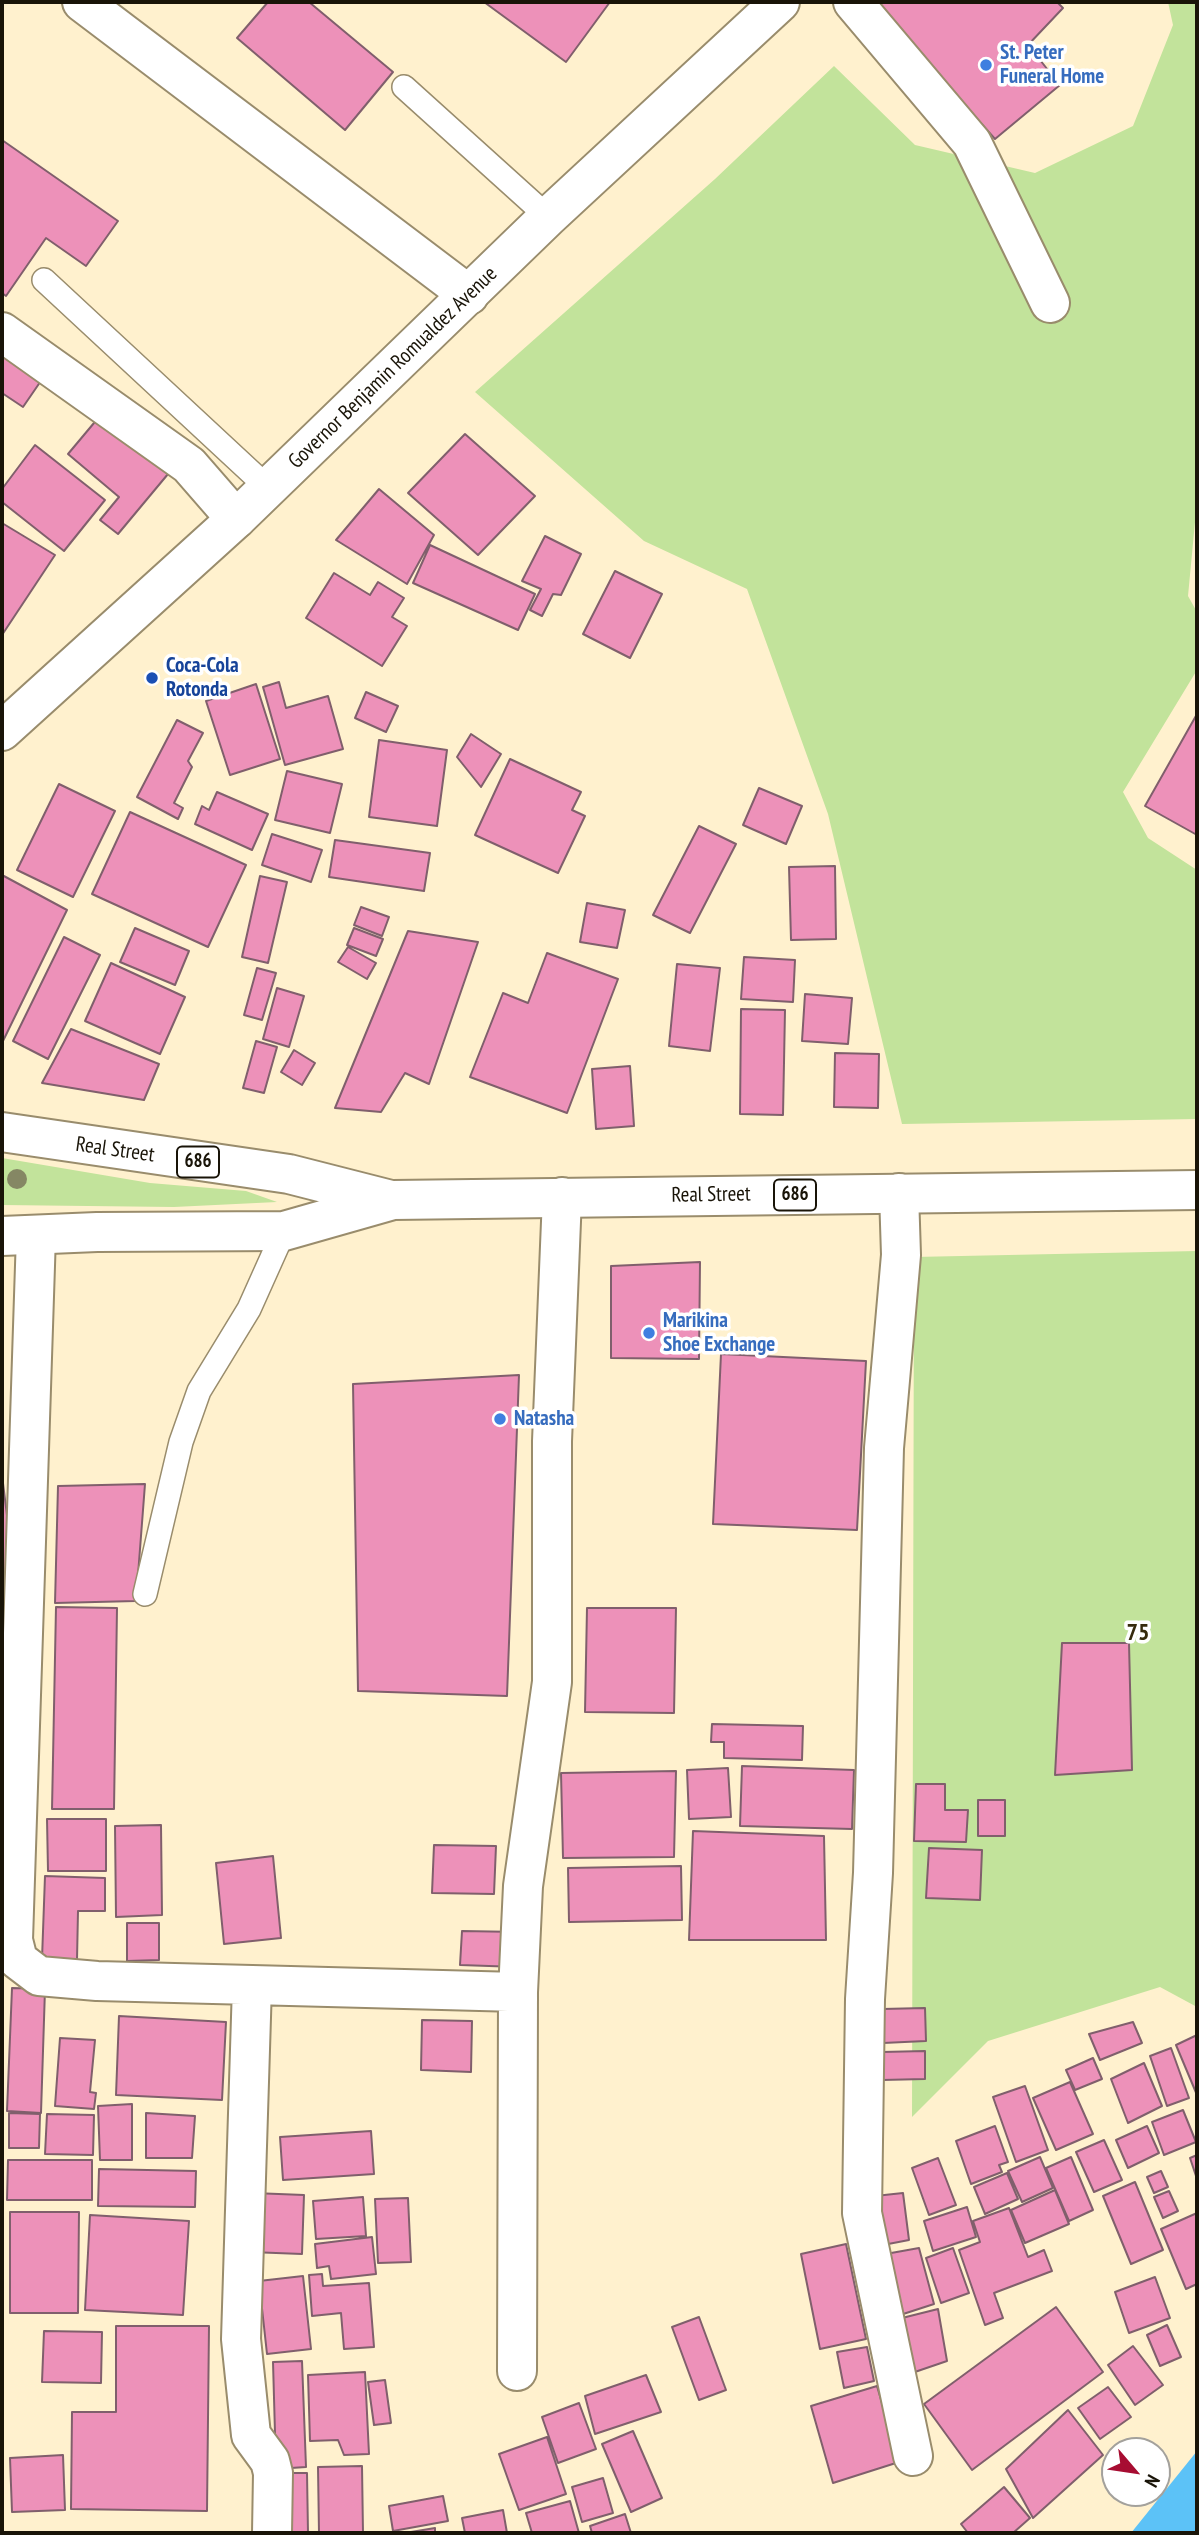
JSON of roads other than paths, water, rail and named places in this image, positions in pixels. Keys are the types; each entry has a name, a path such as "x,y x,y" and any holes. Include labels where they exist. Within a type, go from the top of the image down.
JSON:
{"street":[{"path":"82,2 469,295"},
{"name":"Governor Benjamin Romualdez Avenue","path":"2,731 236,519 548,217 780,2"},
{"path":"853,2 972,143 1050,303"},
{"path":"2,332 189,465 236,519"},
{"name":"Real Street","path":"2,1132 289,1174 393,1200"},
{"name":"Real Street","path":"19,1236 97,1232 284,1231 393,1200 1197,1190"},
{"path":"899,1193 901,1255 884,1448 873,1874 865,1999 862,2213 913,2456"},
{"path":"517,2371 518,1992 523,1886 552,1682 552,1441 562,1197"},
{"path":"19,1236 13,1940 18,1960 39,1976 97,1981 518,1992"},
{"path":"252,1985 241,2339 251,2435 270,2461 273,2473 272,2533"}],"lane":[{"path":"404,87 548,217"},
{"path":"44,280 268,488"},
{"path":"145,1594 181,1442 200,1391 249,1309 284,1231"}],"water":[{"path":"1197,2451 1197,2533 1131,2533 1152,2507 1171,2507 1171,2483"}],"place":[{"name":"St. Peter Funeral Home","path":"986,65"},
{"name":"Coca-Cola Rotonda","path":"152,678"},
{"name":"Marikina Shoe Exchange","path":"649,1333"},
{"name":"Natasha","path":"500,1419"}],"district":[{"name":"75","path":"1138,1633"}]}
